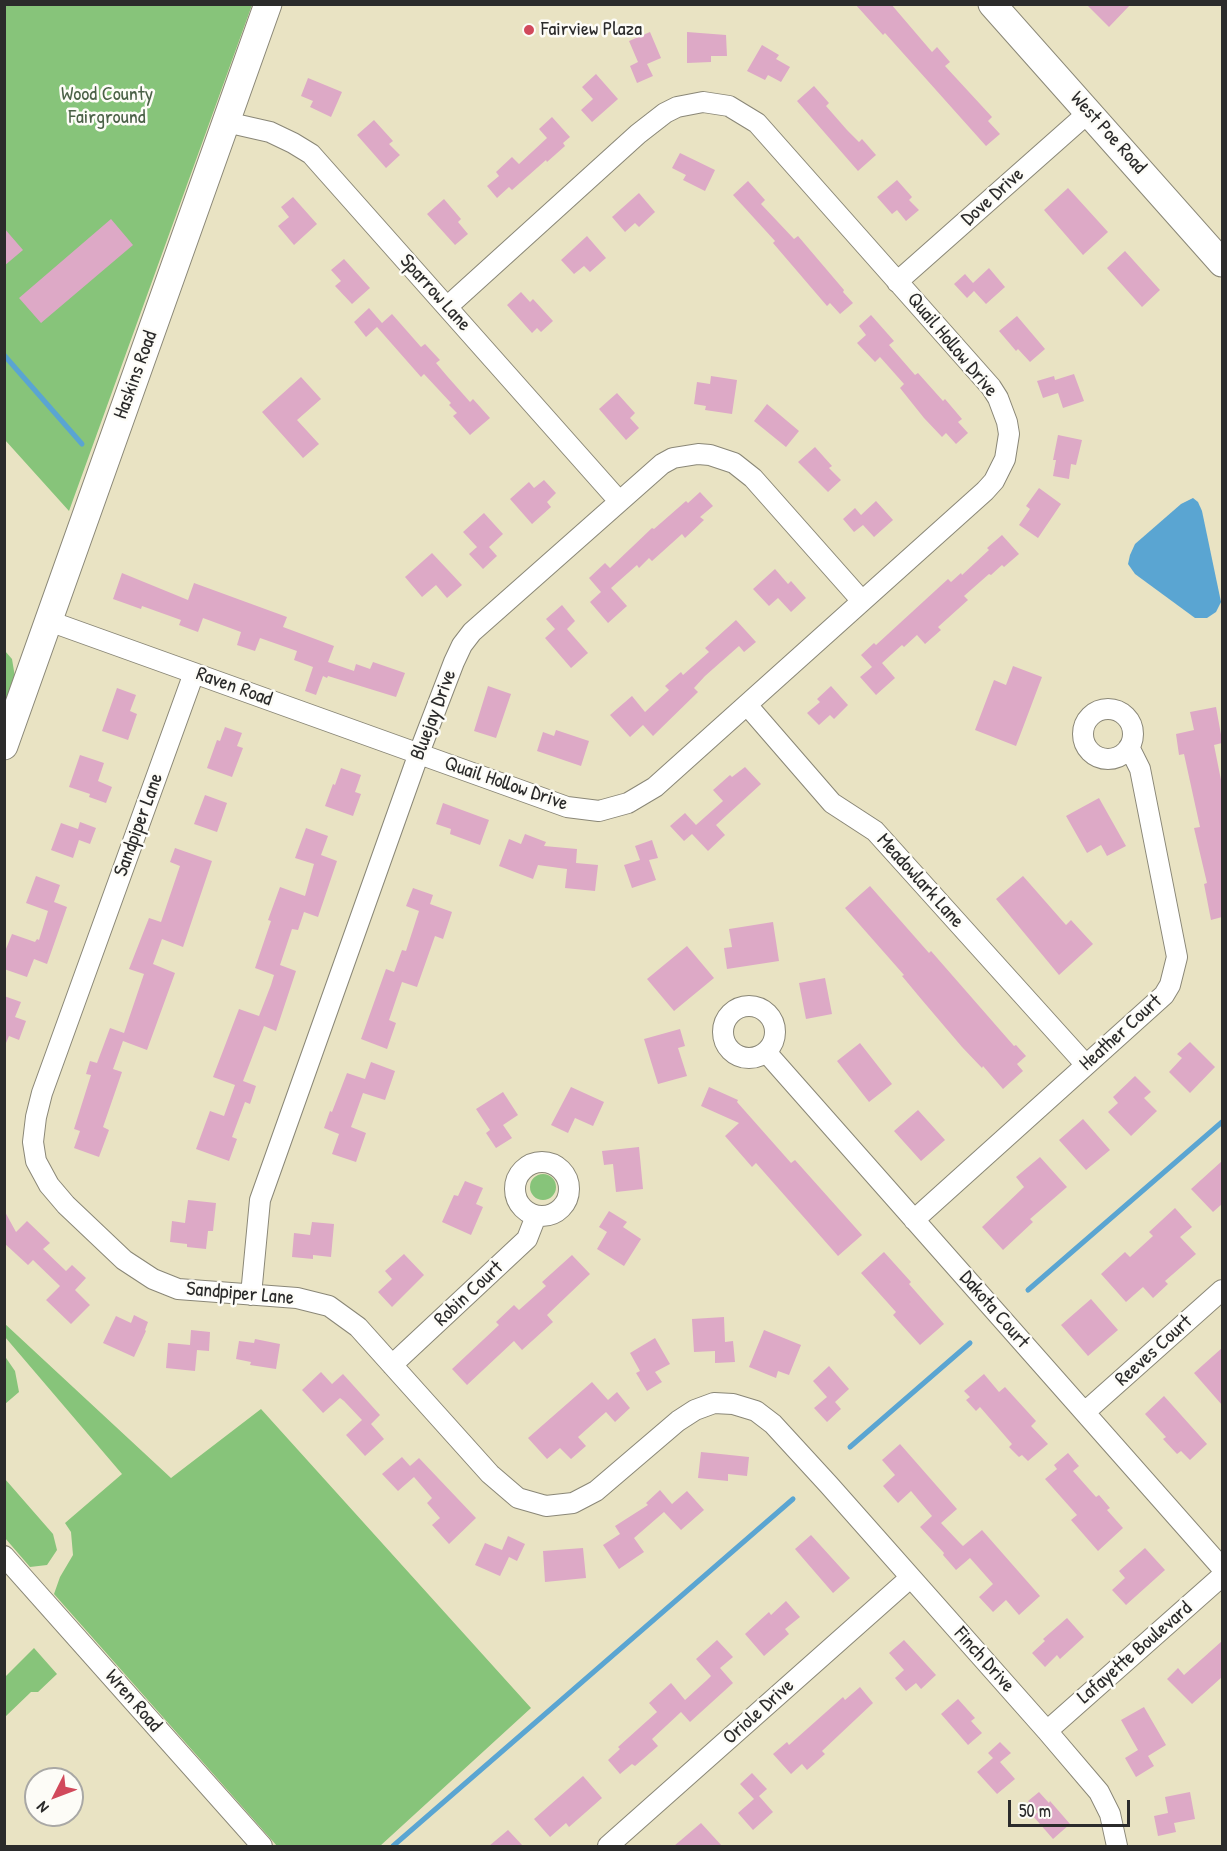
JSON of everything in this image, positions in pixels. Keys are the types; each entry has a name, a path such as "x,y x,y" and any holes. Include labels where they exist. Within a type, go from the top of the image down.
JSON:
{"main road":[{"name":"Haskins Road","path":"4,746 268,4"},
{"name":"West Poe Road","path":"992,4 1222,263"}],"street":[{"name":"Quail Hollow Drive","path":"419,753 567,807 599,811 628,803 655,787 994,481 1003,465 1008,447 1007,422 1001,404 991,387 757,123 729,106 703,102 677,107 665,113 447,307"},
{"name":"Dove Drive","path":"897,282 1089,112"},
{"name":"Sparrow Lane","path":"226,122 270,132 311,154 619,501"},
{"name":"Bluejay Drive","path":"251,1295 260,1200 419,753 454,662 462,645 472,632 662,464 673,458 698,454 728,461 753,478 862,601"},
{"name":"Raven Road","path":"49,621 419,753"},
{"name":"Sandpiper Lane","path":"194,673 42,1093 33,1142 36,1161 49,1185 124,1260 153,1279 178,1289 297,1298 329,1306 358,1327 490,1474 518,1498 546,1506 573,1503 596,1491 678,1421 695,1410 714,1403 733,1404 756,1411 773,1424 829,1485"},
{"name":"Meadowlark Lane","path":"747,705 832,803 875,831 1086,1065"},
{"name":"Heather Court","path":"914,1220 1164,995 1170,985 1176,957 1140,769 1129,747"},
{"name":"Dakota Court","path":"766,1052 1222,1568"},
{"name":"Robin Court","path":"392,1365 527,1239 536,1216"},
{"name":"Reeves Court","path":"1085,1412 1222,1290"},
{"name":"Finch Drive","path":"829,1485 1099,1792 1110,1814 1117,1846"},
{"name":"Wren Road","path":"4,1556 262,1846"},
{"name":"Lafayette Boulevard","path":"1047,1731 1222,1576"},
{"name":"Oriole Drive","path":"608,1846 910,1578"}],"green space":[{"name":"Wood County Fairground","path":"4,5 252,5 69,511 5,440"},
{"path":"5,651 12,659 15,677 5,720"},
{"path":"543,1174 552,1178 556,1187 552,1196 543,1200 534,1196 530,1187 534,1178"},
{"path":"4,1323 171,1478 261,1409 531,1708 380,1846 277,1846 54,1594 60,1577 73,1555 71,1532 65,1523 122,1474 5,1337"},
{"path":"4,1355 15,1371 19,1392 5,1404"},
{"path":"5,1479 53,1534 57,1550 47,1565 30,1567 5,1538"},
{"path":"34,1648 57,1674 38,1692 31,1692 5,1717 5,1677"}],"water":[{"path":"1193,498 1198,502 1202,511 1221,602 1216,612 1207,618 1195,618 1135,574 1128,564 1135,544 1181,504"}],"building":[{"path":"855,4 891,4 932,52 937,47 950,62 945,66 992,117 988,121 1000,134 986,146 885,33 883,35"},
{"path":"1086,4 1131,4 1109,27"},
{"path":"650,32 661,58 647,64 653,76 637,83 630,66 638,62 629,41"},
{"path":"687,32 726,35 727,56 711,56 711,62 687,63"},
{"path":"762,45 779,55 776,59 790,67 781,82 768,75 765,80 747,71"},
{"path":"596,74 618,99 592,122 581,110 593,99 582,87"},
{"path":"308,78 342,92 331,117 310,107 313,101 301,96"},
{"path":"814,86 829,103 826,106 847,130 859,142 862,139 876,155 858,171 797,101"},
{"path":"552,117 570,137 563,143 565,146 512,190 509,187 497,198 487,186 499,176 496,172 512,157 519,164 547,138 539,129"},
{"path":"374,120 393,141 389,144 400,155 386,168 357,135"},
{"path":"680,153 715,170 705,191 683,180 686,175 672,168"},
{"path":"897,180 912,197 909,200 919,210 906,221 897,210 892,214 877,197"},
{"path":"748,181 765,200 761,204 794,239 798,236 853,303 840,314 830,303 827,306 773,243 775,241 733,195"},
{"path":"1068,188 1108,232 1083,255 1044,210"},
{"path":"639,193 655,212 639,227 635,223 625,232 612,217"},
{"path":"293,197 317,224 294,245 278,226 289,217 281,207"},
{"path":"444,199 461,219 458,222 468,234 455,245 427,214"},
{"path":"111,219 133,245 41,323 19,298"},
{"path":"4,228 23,250 4,266"},
{"path":"587,236 606,258 590,272 584,266 574,274 561,260"},
{"path":"1125,251 1160,290 1142,307 1107,268"},
{"path":"344,259 370,288 352,304 335,286 341,281 331,270"},
{"path":"989,268 1005,287 986,304 974,291 967,298 954,284 965,274 973,283"},
{"path":"521,292 530,302 533,299 553,321 541,332 537,328 532,333 507,305"},
{"path":"369,308 382,323 392,314 421,347 425,344 440,360 436,363 447,376 470,402 473,399 490,418 470,435 453,416 457,413 449,405 451,403 424,374 421,377 377,327 366,337 354,322"},
{"path":"871,315 894,341 889,345 915,375 918,373 962,419 958,422 968,433 956,444 946,433 942,437 924,418 900,388 904,384 880,357 875,362 857,343 866,335 859,326"},
{"path":"1017,316 1045,349 1030,362 1018,349 1016,351 999,331"},
{"path":"1074,374 1084,401 1063,408 1058,393 1043,398 1037,381 1054,376 1055,380"},
{"path":"711,376 737,380 732,414 705,410 706,406 694,404 697,382 710,384"},
{"path":"301,377 321,399 297,420 319,444 303,458 262,412"},
{"path":"617,393 635,413 630,418 639,428 626,440 599,409"},
{"path":"767,404 799,431 786,447 754,421"},
{"path":"1058,435 1082,440 1076,465 1071,464 1069,479 1053,476 1056,460 1053,460"},
{"path":"815,447 832,466 829,468 841,480 828,492 798,462"},
{"path":"544,480 556,493 547,502 551,507 532,524 510,499 529,482 534,488"},
{"path":"1039,488 1061,504 1038,538 1019,525 1030,509 1026,506"},
{"path":"700,492 713,506 700,517 704,520 685,538 682,534 652,561 649,558 639,568 637,565 611,588 627,606 608,623 590,602 601,592 589,578 605,563 610,568 652,528 654,529"},
{"path":"876,501 893,520 874,537 863,525 854,532 843,519 855,508 861,515"},
{"path":"484,513 503,534 489,547 497,556 483,569 469,554 477,547 463,532"},
{"path":"1002,535 1019,554 1004,567 1002,565 991,575 989,574 964,596 968,600 938,627 941,630 925,644 917,635 882,663 895,678 876,695 860,677 872,667 861,655 874,643 876,645 948,579 951,582 961,573 962,575"},
{"path":"432,553 462,585 447,598 436,585 422,597 405,577"},
{"path":"775,569 788,584 791,581 806,598 791,612 778,598 769,606 753,589"},
{"path":"122,573 188,600 194,583 287,617 283,627 334,646 328,662 354,671 356,664 370,669 373,662 405,673 396,697 328,676 327,678 323,676 316,695 305,691 313,667 294,660 297,651 260,638 255,651 237,645 241,632 203,618 198,632 179,625 181,620 142,606 141,609 113,599"},
{"path":"562,605 575,621 567,629 588,653 571,668 545,638 555,629 546,619"},
{"path":"736,620 756,642 744,652 739,646 705,676 694,688 698,692 653,736 643,725 630,737 610,715 632,696 645,712 669,690 665,686 681,672 683,675 709,652 705,648"},
{"path":"1013,666 1042,677 1016,746 975,730 994,680 1006,685"},
{"path":"488,686 511,694 496,738 474,731"},
{"path":"831,686 848,705 834,719 830,715 819,725 807,713 820,702 817,699"},
{"path":"117,688 136,695 130,711 137,714 128,740 102,731"},
{"path":"1216,707 1222,740 1222,743 1214,745 1222,785 1222,917 1211,920 1204,884 1207,883 1194,828 1200,827 1184,754 1179,755 1176,734 1194,730 1190,712"},
{"path":"225,727 242,733 237,746 243,748 232,777 207,768 217,740 220,741"},
{"path":"556,730 589,741 581,766 537,751 543,732 554,736"},
{"path":"80,755 104,763 98,781 112,787 106,803 89,797 90,794 69,787"},
{"path":"745,767 761,784 716,825 725,835 708,851 692,834 684,841 670,826 685,813 696,825 723,801 713,790 730,775 732,777"},
{"path":"341,768 361,775 355,792 361,794 353,816 325,806"},
{"path":"205,795 227,803 217,832 194,824"},
{"path":"1099,798 1126,846 1107,856 1101,845 1087,853 1066,816"},
{"path":"443,803 489,820 480,845 450,834 451,829 436,824"},
{"path":"80,822 96,828 90,844 79,840 73,858 51,850 61,823 78,829"},
{"path":"306,828 328,836 321,855 337,861 318,917 304,912 298,930 292,929 280,965 296,971 276,1031 264,1026 243,1081 256,1086 250,1104 245,1102 232,1137 237,1139 229,1161 196,1149 210,1111 224,1116 235,1085 213,1077 239,1009 259,1016 271,985 274,975 255,968 280,887 305,896 314,864 295,858"},
{"path":"525,834 546,842 544,846 577,849 576,863 598,865 595,891 565,888 567,869 538,865 533,879 499,866 509,839 521,844"},
{"path":"652,840 658,858 649,860 656,880 632,888 624,865 640,860 635,846"},
{"path":"175,848 212,861 183,947 162,939 153,964 175,973 147,1050 123,1041 113,1069 122,1072 103,1127 109,1130 99,1157 74,1148 80,1131 74,1129 91,1075 86,1074 90,1061 97,1063 110,1028 124,1033 144,974 129,969 149,918 161,922 180,866 170,862"},
{"path":"36,876 60,885 54,902 67,907 47,964 34,959 27,977 4,969 4,954 12,934 35,942 39,940 48,911 26,903"},
{"path":"1023,876 1066,925 1071,920 1093,944 1059,975 996,899"},
{"path":"870,886 929,953 931,951 1014,1046 1016,1045 1026,1056 1017,1064 1023,1071 1003,1089 962,1047 902,976 904,975 845,908"},
{"path":"413,888 433,895 430,904 452,912 443,939 435,936 417,987 402,982 389,1020 396,1023 387,1049 361,1039 386,969 394,972 402,950 406,951 419,911 406,906"},
{"path":"773,922 779,961 727,969 724,948 732,947 729,929"},
{"path":"687,946 714,978 674,1011 647,979"},
{"path":"825,978 832,1014 806,1019 799,983"},
{"path":"4,996 21,1002 15,1017 26,1021 19,1040 9,1036 6,1043 4,1042"},
{"path":"680,1029 685,1046 678,1048 687,1076 658,1084 644,1039"},
{"path":"1190,1042 1215,1067 1190,1093 1169,1072 1182,1058 1177,1054"},
{"path":"860,1043 892,1084 869,1102 837,1061"},
{"path":"371,1062 395,1071 385,1100 363,1093 351,1127 366,1133 356,1162 332,1154 339,1134 324,1128 347,1073 365,1079"},
{"path":"1135,1076 1151,1092 1144,1098 1157,1111 1131,1136 1108,1112 1118,1103 1113,1097"},
{"path":"571,1087 604,1102 593,1126 575,1118 568,1133 551,1125"},
{"path":"709,1087 738,1100 737,1102 791,1163 795,1160 862,1235 838,1256 756,1163 752,1167 725,1136 739,1123 701,1106"},
{"path":"503,1092 518,1115 503,1125 512,1138 496,1148 486,1133 490,1130 476,1109"},
{"path":"918,1110 945,1140 921,1161 894,1131"},
{"path":"1083,1119 1110,1150 1086,1170 1059,1140"},
{"path":"639,1147 643,1189 616,1192 613,1164 604,1165 602,1151"},
{"path":"1040,1157 1067,1187 1030,1219 1033,1222 1003,1250 982,1227 1024,1187 1016,1177"},
{"path":"1222,1161 1222,1204 1213,1212 1191,1189"},
{"path":"465,1181 483,1188 476,1204 483,1207 471,1235 442,1222 454,1195 458,1196"},
{"path":"188,1200 216,1203 213,1231 208,1231 206,1249 170,1242 172,1221 185,1223"},
{"path":"1175,1208 1192,1227 1180,1237 1196,1254 1165,1281 1168,1284 1153,1298 1143,1287 1126,1302 1101,1274 1125,1252 1130,1257 1153,1236 1149,1232"},
{"path":"4,1210 16,1232 27,1221 50,1243 43,1249 66,1271 72,1265 86,1278 75,1290 90,1305 71,1324 46,1300 60,1286 33,1260 28,1265 4,1243"},
{"path":"609,1211 627,1222 623,1227 641,1239 624,1266 597,1249 607,1232 599,1227"},
{"path":"312,1222 334,1224 331,1257 313,1255 313,1259 292,1257 294,1233 310,1235"},
{"path":"884,1252 944,1324 920,1345 893,1315 896,1312 861,1273"},
{"path":"404,1254 424,1275 392,1307 378,1292 392,1279 385,1271"},
{"path":"572,1255 590,1274 547,1315 553,1322 522,1350 514,1341 467,1385 452,1369 499,1325 496,1322 514,1305 519,1310 546,1286 542,1282"},
{"path":"1091,1299 1118,1330 1088,1356 1061,1325"},
{"path":"134,1315 148,1322 134,1357 103,1343 116,1316 131,1323"},
{"path":"724,1317 725,1342 733,1341 735,1362 715,1363 715,1351 694,1352 692,1319"},
{"path":"191,1330 210,1332 209,1351 197,1350 195,1371 166,1368 168,1343 190,1345"},
{"path":"764,1330 801,1345 789,1375 778,1371 776,1378 749,1367"},
{"path":"655,1338 670,1364 655,1372 662,1382 647,1391 636,1373 640,1371 630,1353"},
{"path":"255,1339 280,1344 276,1369 250,1365 251,1362 236,1359 239,1341 254,1343"},
{"path":"1222,1348 1222,1405 1194,1373"},
{"path":"829,1366 849,1389 835,1402 841,1409 827,1422 814,1408 827,1397 813,1381"},
{"path":"321,1372 332,1384 343,1374 380,1415 371,1424 384,1439 365,1456 346,1435 362,1420 344,1401 340,1398 323,1413 302,1390"},
{"path":"984,1374 999,1392 1005,1387 1036,1421 1031,1426 1048,1444 1028,1461 1022,1455 1019,1457 1009,1447 1012,1444 980,1407 976,1411 966,1400 970,1397 964,1391"},
{"path":"592,1382 608,1400 617,1392 630,1408 615,1422 606,1412 578,1437 586,1446 571,1459 560,1448 547,1459 528,1438"},
{"path":"1164,1396 1207,1444 1190,1460 1181,1451 1177,1454 1163,1439 1166,1437 1145,1414"},
{"path":"900,1444 957,1509 941,1523 963,1546 982,1530 1040,1596 1019,1615 1006,1600 993,1612 979,1597 993,1584 970,1558 956,1570 920,1527 932,1516 911,1491 898,1503 883,1486 895,1475 882,1460"},
{"path":"701,1452 749,1457 747,1476 728,1474 728,1481 698,1478"},
{"path":"1068,1453 1079,1466 1073,1471 1096,1497 1099,1495 1110,1508 1107,1510 1123,1528 1098,1551 1071,1520 1077,1515 1045,1479 1057,1469 1054,1465"},
{"path":"402,1457 410,1466 419,1458 476,1518 449,1544 432,1525 440,1518 427,1503 432,1498 414,1477 398,1491 382,1474"},
{"path":"660,1490 672,1504 687,1491 704,1510 681,1530 664,1512 634,1538 644,1552 619,1569 603,1545 620,1534 615,1526 648,1505 646,1503"},
{"path":"811,1535 850,1578 833,1593 795,1549"},
{"path":"508,1536 525,1544 517,1561 509,1557 500,1576 475,1565 485,1543 502,1550"},
{"path":"583,1548 586,1578 545,1582 543,1551"},
{"path":"1145,1548 1165,1570 1126,1605 1112,1590 1125,1578 1119,1571"},
{"path":"786,1601 800,1617 785,1629 789,1634 764,1656 745,1634 769,1612 771,1615"},
{"path":"1067,1618 1084,1637 1060,1659 1057,1655 1045,1667 1032,1653 1045,1641 1043,1639"},
{"path":"717,1640 733,1657 720,1668 733,1683 690,1722 681,1712 652,1739 658,1746 635,1766 632,1764 620,1774 608,1760 620,1749 618,1747 657,1712 649,1703 671,1683 685,1700 707,1680 711,1676 696,1659"},
{"path":"904,1640 936,1675 921,1689 916,1683 906,1691 895,1678 904,1670 889,1653"},
{"path":"1222,1641 1222,1677 1192,1704 1167,1679 1178,1668 1184,1675"},
{"path":"860,1687 873,1703 822,1751 825,1754 807,1770 802,1764 791,1774 773,1754 787,1742 789,1745 843,1697 845,1700"},
{"path":"958,1699 975,1718 971,1721 982,1733 968,1745 941,1714"},
{"path":"1144,1707 1166,1745 1148,1756 1154,1766 1136,1777 1125,1758 1138,1750 1121,1720"},
{"path":"1000,1742 1011,1753 1000,1762 1015,1779 997,1794 977,1772 993,1758 988,1753"},
{"path":"752,1773 767,1789 759,1796 773,1812 753,1830 738,1813 754,1799 740,1784"},
{"path":"583,1776 602,1798 569,1827 566,1823 550,1837 534,1819"},
{"path":"1039,1792 1070,1824 1053,1839 1033,1816 1038,1812 1028,1801"},
{"path":"1190,1792 1195,1819 1174,1823 1176,1832 1158,1836 1154,1816 1168,1813 1165,1797"},
{"path":"701,1823 722,1846 674,1846"},
{"path":"508,1830 523,1846 489,1846"}],"waterway":[{"path":"4,355 82,444"},
{"path":"1028,1290 1222,1122"},
{"path":"850,1447 970,1343"},
{"path":"393,1846 793,1499"}],"place":[{"name":"Fairview Plaza","path":"529,30"}]}
